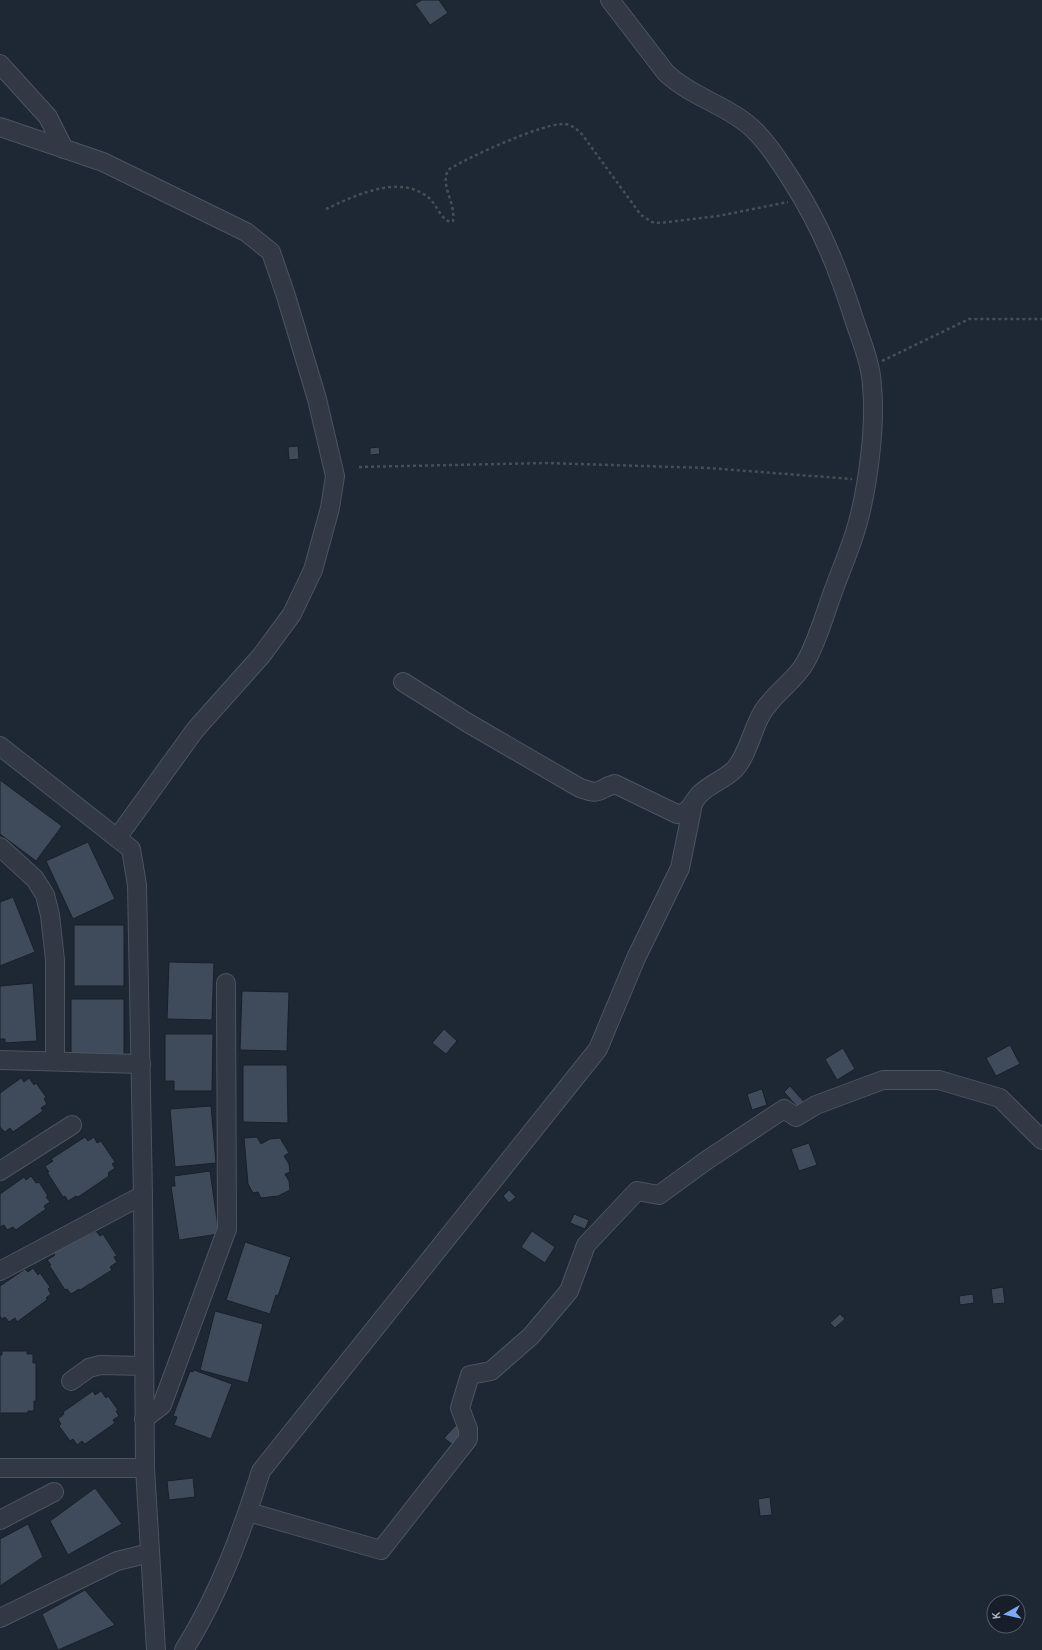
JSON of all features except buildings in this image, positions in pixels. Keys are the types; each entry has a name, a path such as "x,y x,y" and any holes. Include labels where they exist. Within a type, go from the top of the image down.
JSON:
{"street":[{"path":"404,682 468,723 580,788 593,793 602,792 608,786 615,784 677,814 682,814 693,804 700,794 720,782 736,767 766,706 793,679 804,664 814,645 858,522 867,480 873,407 870,367 839,273 818,223 781,164 758,134 745,122 727,110 677,84 666,73 610,0"},
{"path":"0,64 48,117 64,149"},
{"path":"0,127 103,162 246,232 271,252 317,399 335,476 330,508 313,570 292,614 261,656 196,730 117,838"},
{"path":"0,746 131,849 137,884 143,1195 145,1468 156,1650"},
{"path":"184,1650 198,1628 236,1548 261,1471 598,1049 636,958 680,868 693,804"},
{"path":"0,847 35,879 45,895 50,915 55,960 55,1061"},
{"path":"144,1419 162,1405 227,1229 226,983"},
{"path":"0,1060 141,1064"},
{"path":"248,1512 381,1550 468,1439 468,1429 460,1408 470,1375 491,1371 531,1336 569,1291 586,1245 637,1191 658,1195 707,1160 784,1109 796,1117 816,1105 882,1080 939,1080 1000,1098 1042,1140"},
{"path":"0,1171 72,1126"},
{"path":"0,1271 143,1195"},
{"path":"71,1381 89,1368 100,1365 144,1366"},
{"path":"0,1468 145,1468"},
{"path":"0,1520 54,1492"},
{"path":"0,1618 117,1561 150,1553"}],"path":[{"path":"326,209 361,195 399,187 420,192 428,197 436,204 443,218 451,222 453,220 454,209 445,180 448,170 478,154 519,137 550,127 566,124 573,126 581,133 641,215 652,222 660,223 718,216 802,198"},
{"path":"870,367 969,319 1042,319"},
{"path":"360,467 546,463 768,472 867,480"}]}
